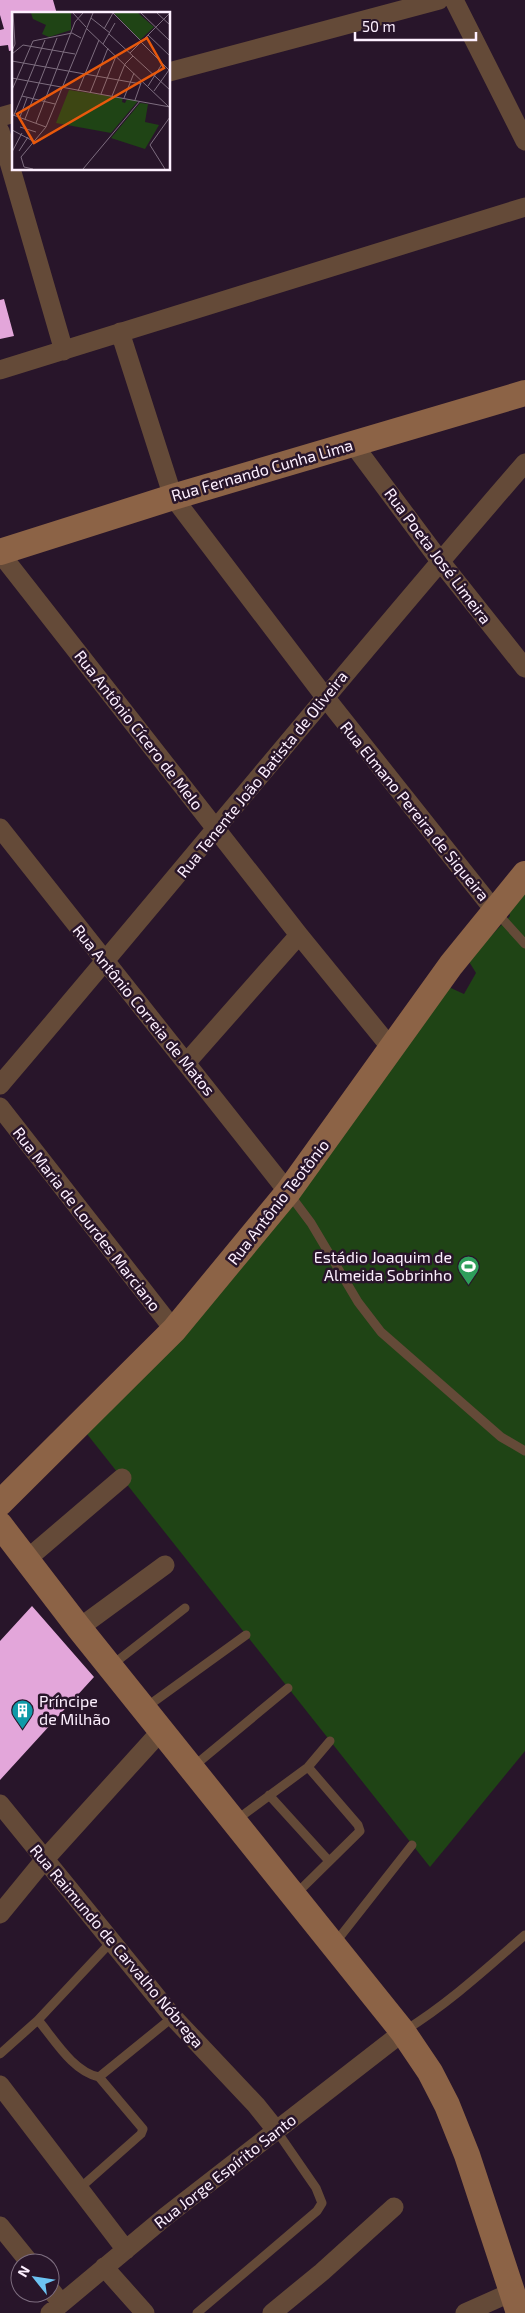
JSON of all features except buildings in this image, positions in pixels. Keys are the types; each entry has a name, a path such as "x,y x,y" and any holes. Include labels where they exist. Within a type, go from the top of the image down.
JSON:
{"street":[{"path":"170,72 440,0"},
{"path":"454,0 525,141"},
{"path":"0,131 64,351"},
{"path":"0,370 525,207"},
{"name":"Rua Elmano Pereira de Siqueira","path":"120,332 173,496 324,697 494,910"},
{"name":"Rua Fernando Cunha Lima","path":"0,552 173,496 525,392"},
{"name":"Rua Poeta José Limeira","path":"353,444 440,561 525,668"},
{"name":"Rua Tenente João Batista de Oliveira","path":"0,1085 217,829 324,697 525,463"},
{"name":"Rua Antônio Cícero de Melo","path":"0,552 299,935 391,1048"},
{"name":"Rua Antônio Correia de Matos","path":"0,828 288,1192"},
{"name":"Rua Antônio Teotônio","path":"0,1503 174,1330 288,1192 332,1134 451,965 525,874"},
{"path":"186,1063 299,935"},
{"name":"Rua Maria de Lourdes Marciano","path":"0,1107 174,1330"},
{"path":"26,1560 122,1478"},
{"path":"0,1526 79,1628 403,2032 430,2072 447,2105 467,2155 515,2303 465,2313"},
{"path":"79,1628 165,1564"},
{"path":"0,1914 45,1859 162,1731"},
{"name":"Rua Raimundo de Carvalho Nóbrega","path":"0,1804 173,2017 256,2105 276,2130"},
{"name":"Rua Jorge Espírito Santo","path":"60,2298 126,2250 276,2130 403,2032"},
{"path":"0,2085 126,2250"},
{"path":"272,2313 322,2272 394,2206"},
{"path":"0,2226 22,2253"},
{"path":"104,2267 145,2313"}],"lane":[{"path":"494,910 525,944"},
{"path":"288,1192 316,1231 358,1302 382,1332 501,1437 525,1451"},
{"path":"110,1666 185,1608"},
{"path":"144,1709 246,1635"},
{"path":"192,1767 288,1688"},
{"path":"234,1822 308,1767 330,1740"},
{"path":"294,1896 358,1833 359,1828 308,1767"},
{"path":"269,1795 329,1861"},
{"path":"334,1945 412,1845"},
{"path":"403,2032 420,2022 478,1976 525,1934"},
{"path":"0,2054 38,2020 112,1941"},
{"path":"99,2077 173,2017"},
{"path":"38,2020 74,2063 91,2075 99,2077 136,2119 143,2131 80,2188"},
{"path":"197,2313 317,2211 322,2203 316,2188 276,2130"}],"green space":[{"path":"525,881 525,1751 430,1867 87,1434 442,984 464,994 476,973 468,960 510,916 507,903"}],"place":[{"name":"Estádio Joaquim de Almeida Sobrinho","path":"468,1285"},
{"name":"Príncipe de Milhão","path":"23,1729"}]}
